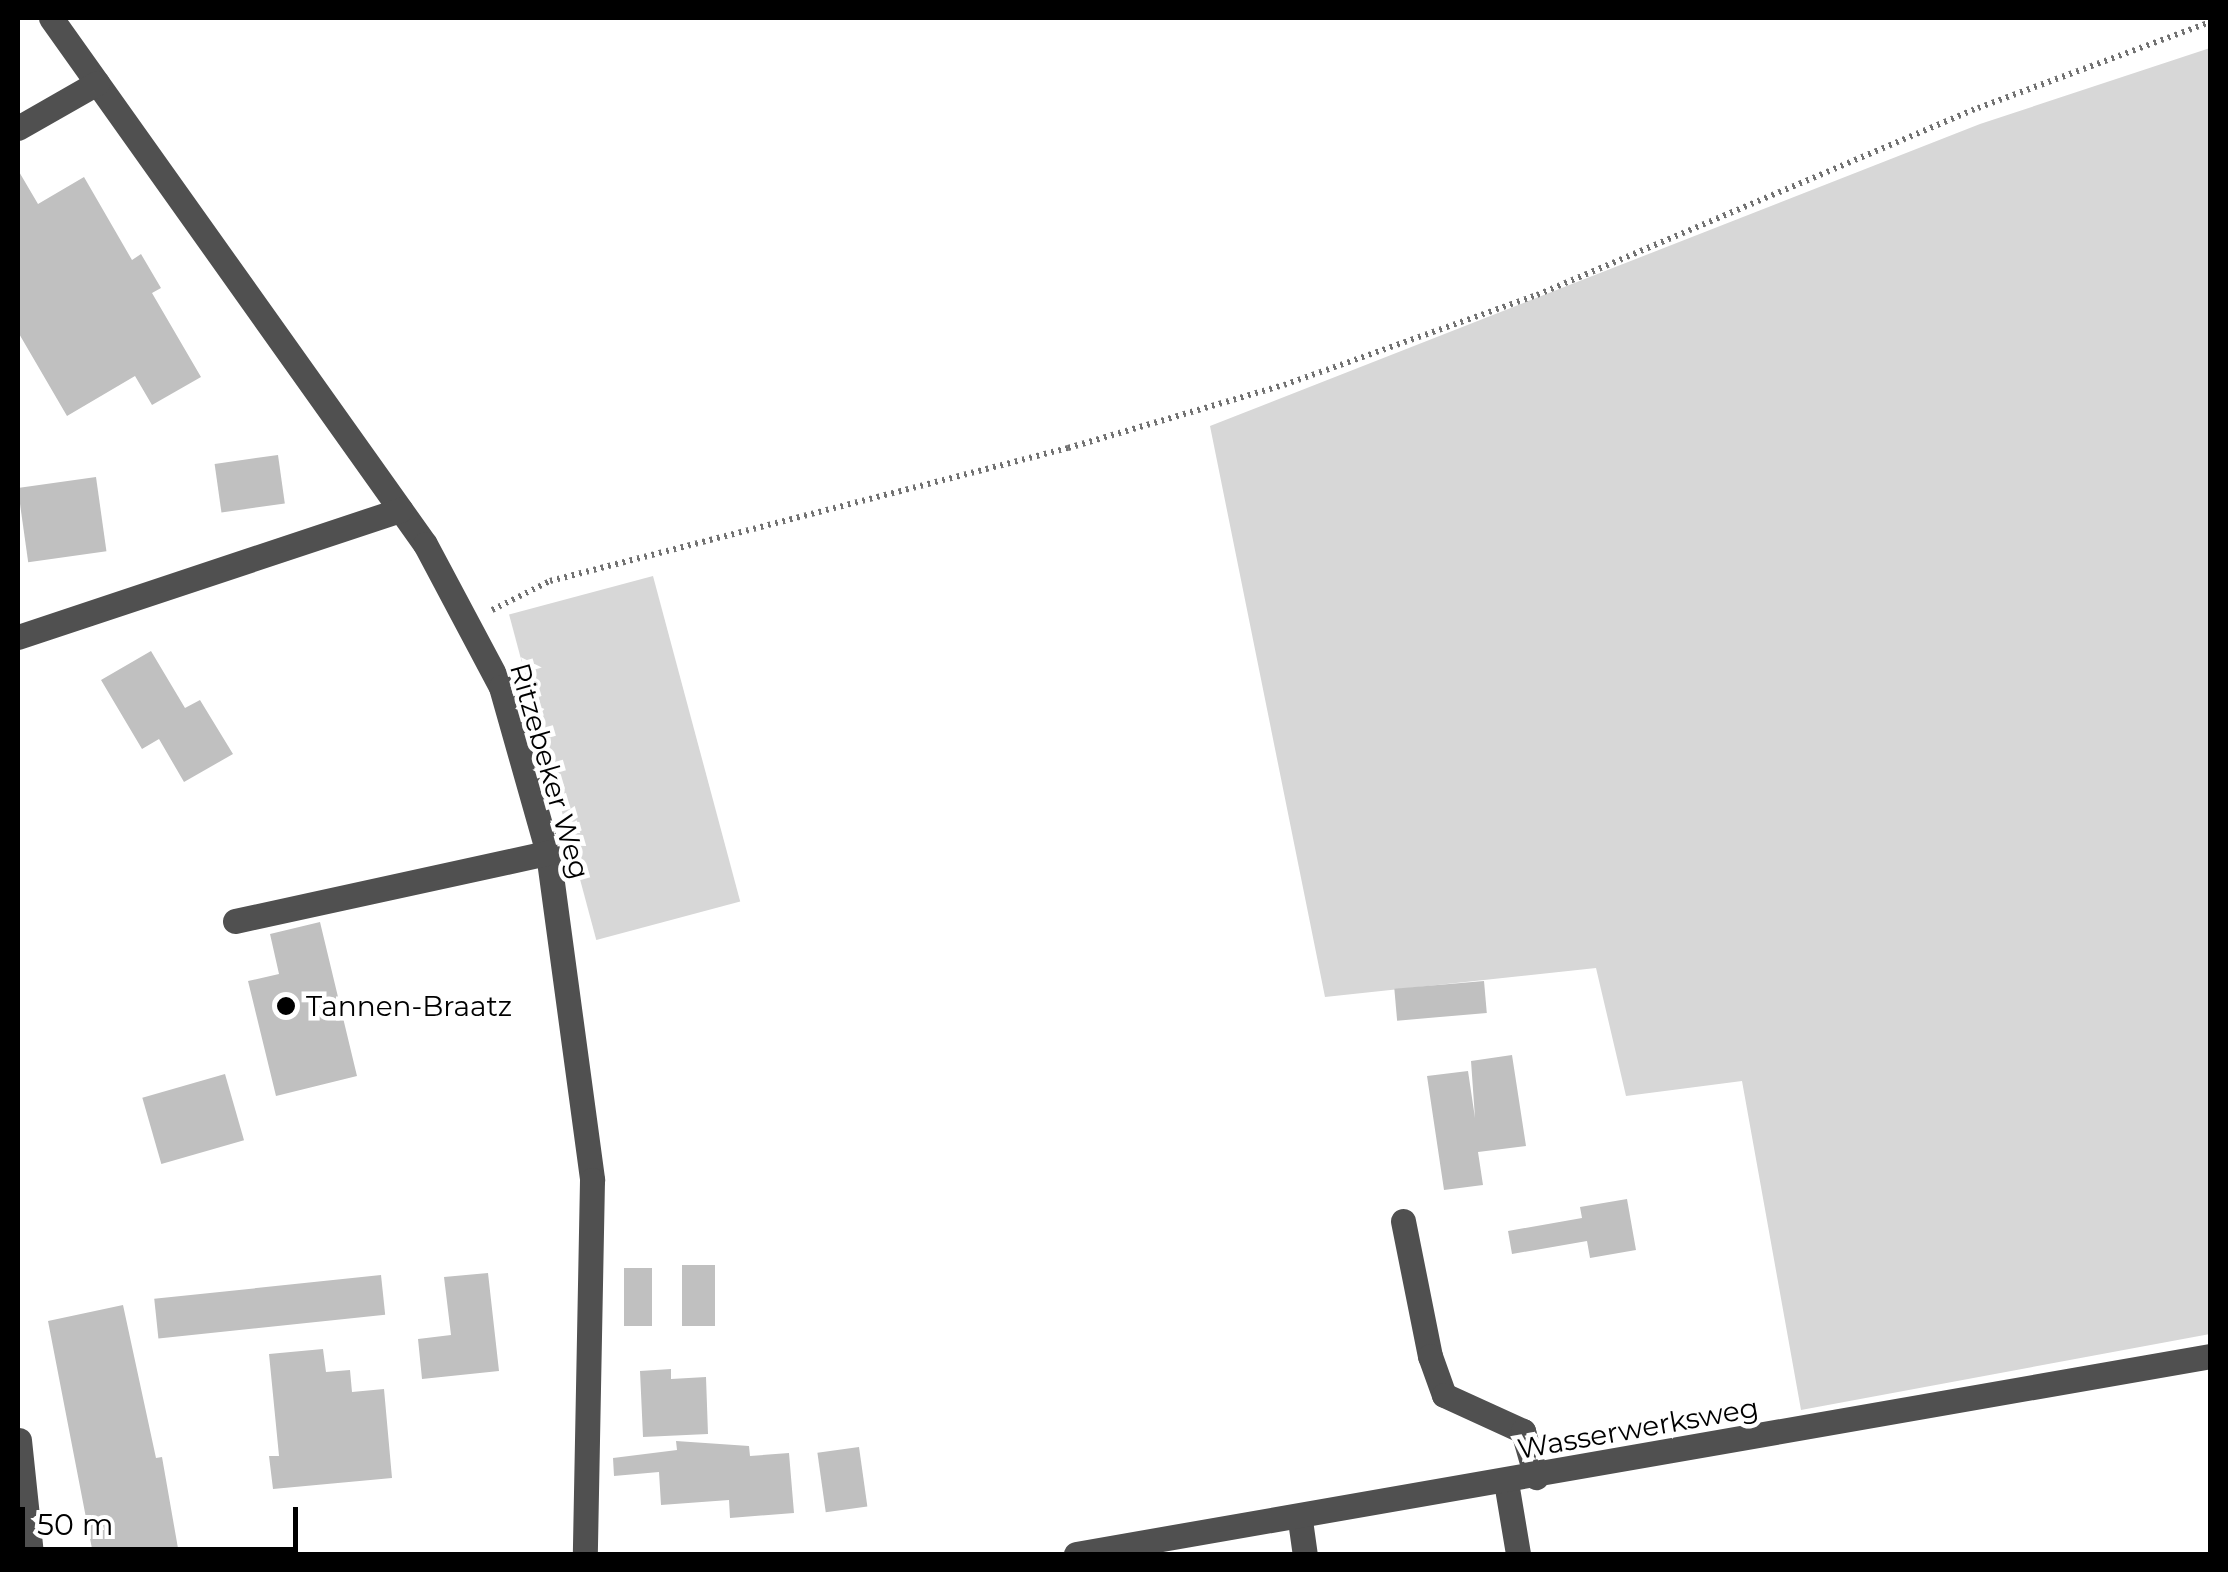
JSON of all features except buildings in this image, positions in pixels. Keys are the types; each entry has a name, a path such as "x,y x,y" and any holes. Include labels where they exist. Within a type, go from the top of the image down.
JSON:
{"street":[{"name":"Ritzebeker Weg","path":"50,18 400,510 469,622 500,687 548,853 592,1180 585,1554"},
{"path":"18,128 97,82"},
{"path":"18,637 400,510"},
{"path":"234,921 548,853"},
{"path":"1403,1221 1430,1356 1444,1395 1522,1431 1536,1477"},
{"name":"Wasserwerksweg","path":"1076,1554 1300,1520 2210,1356"},
{"path":"19,1440 31,1554"},
{"path":"1506,1482 1518,1554"},
{"path":"1300,1520 1305,1554"}],"path":[{"path":"469,622 550,580 1068,448 1284,385 1537,295 1978,108 2210,22"}],"shaded area":[{"path":"2210,48 2210,1334 1801,1410 1742,1081 1626,1096 1596,968 1325,997 1210,426 1980,124"},
{"path":"653,576 740,902 596,940 509,615"}],"place":[{"name":"Tannen-Braatz","path":"286,1006"}]}
